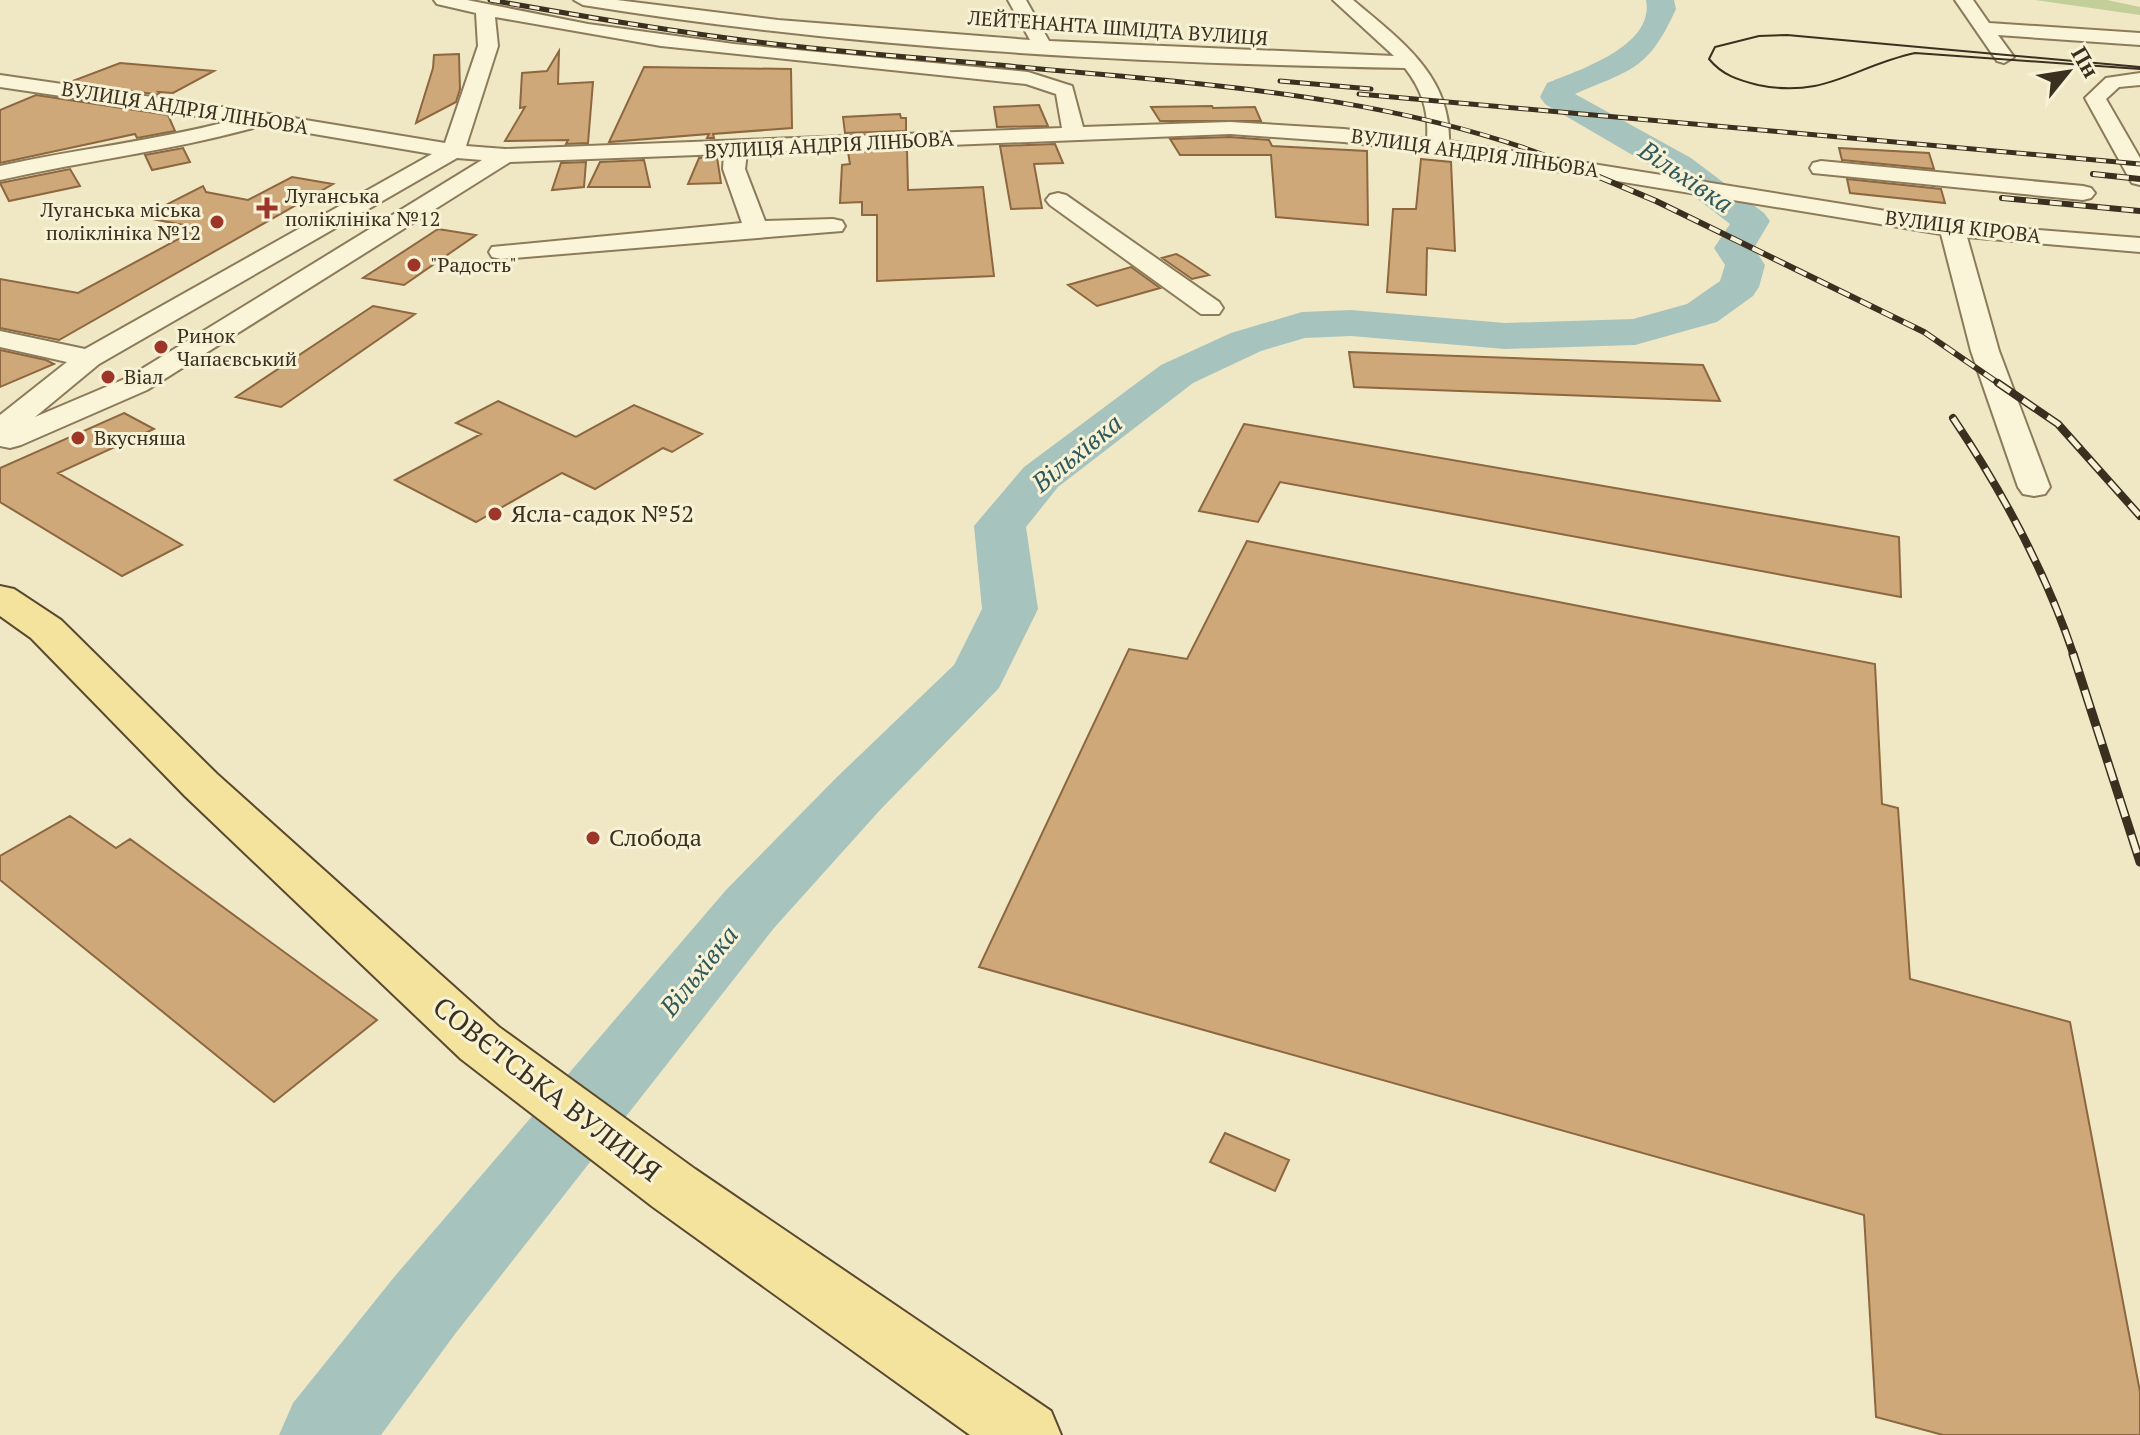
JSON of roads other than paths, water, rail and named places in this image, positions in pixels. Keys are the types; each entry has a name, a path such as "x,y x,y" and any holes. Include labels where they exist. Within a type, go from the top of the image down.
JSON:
{"main road":[{"name":"СОВЄТСЬКА ВУЛИЦЯ","path":"0,598 46,629 201,785 480,1043 674,1188 1027,1435"}],"street":[{"path":"443,0 485,11 619,35 1028,78 1065,90 1074,133"},
{"name":"ЛЕЙТЕНАНТА ШМІДТА ВУЛИЦЯ","path":"583,0 866,34 1271,60 1412,62"},
{"path":"1017,0 1043,47"},
{"path":"1342,0 1428,80 1442,122 1438,145"},
{"path":"1964,0 2004,57"},
{"path":"11,430 89,358 453,151 488,46 485,11"},
{"path":"1984,28 2140,39"},
{"path":"2140,79 2113,82 2095,98 2140,178"},
{"name":"ВУЛИЦЯ АНДРІЯ ЛІНЬОВА","path":"0,81 263,119 453,151 505,156 1074,133 1230,128 1309,130 1572,164 1787,202"},
{"path":"0,173 72,157 187,139 263,119"},
{"path":"736,149 734,169 756,229"},
{"path":"11,430 137,384 505,156"},
{"path":"1821,168 2083,193"},
{"path":"1978,183 1997,233"},
{"path":"1058,200 1210,308"},
{"name":"ВУЛИЦЯ КІРОВА","path":"1787,202 1952,228 2140,245"},
{"path":"501,252 756,229 833,226"},
{"path":"1952,228 1985,351 2034,487"},
{"path":"0,339 89,358"}],"water":[{"path":"1652,0 1666,0 1666,18 1650,48 1622,70 1605,78 1573,90 1562,85 1580,80 1637,44 1644,37"}],"waterway":[{"name":"Вільхівка","path":"325,1435 425,1305 750,909 859,793 978,675 1010,609 1000,526 1041,477 1177,374 1246,342 1302,325 1351,323 1505,336 1635,332 1702,313 1739,287 1745,265 1734,248 1751,221 1678,166 1556,97 1558,90 1624,62 1646,42 1662,9 1660,0"}],"tram line":[{"path":"2140,67 1787,35 1759,36 1715,47 1709,59 1737,79 1782,88 1821,84 1915,53 2140,69"}],"railway":[{"path":"490,0 766,43 1163,80 1306,97 1446,125 1515,145 1581,169"},
{"path":"1280,81 1371,89"},
{"path":"1359,94 2140,164"},
{"path":"1581,169 1656,201 1924,332 2001,385"},
{"path":"2093,174 2140,179"},
{"path":"2002,198 2140,211"},
{"path":"1998,383 2058,424 2140,516"},
{"path":"1953,418 1989,474 2021,533 2050,594 2074,656"},
{"path":"2073,654 2140,862"}],"place":[{"name":"Луганська поліклініка №12","path":"267,208"},
{"name":"Луганська міська поліклініка №12","path":"217,222"},
{"name":"\"Радость\"","path":"414,265"},
{"name":"Ринок Чапаєвський","path":"161,347"},
{"name":"Віал","path":"108,377"},
{"name":"Вкусняша","path":"78,438"},
{"name":"Ясла-садок №52","path":"495,514"},
{"name":"Слобода","path":"593,838"}]}
